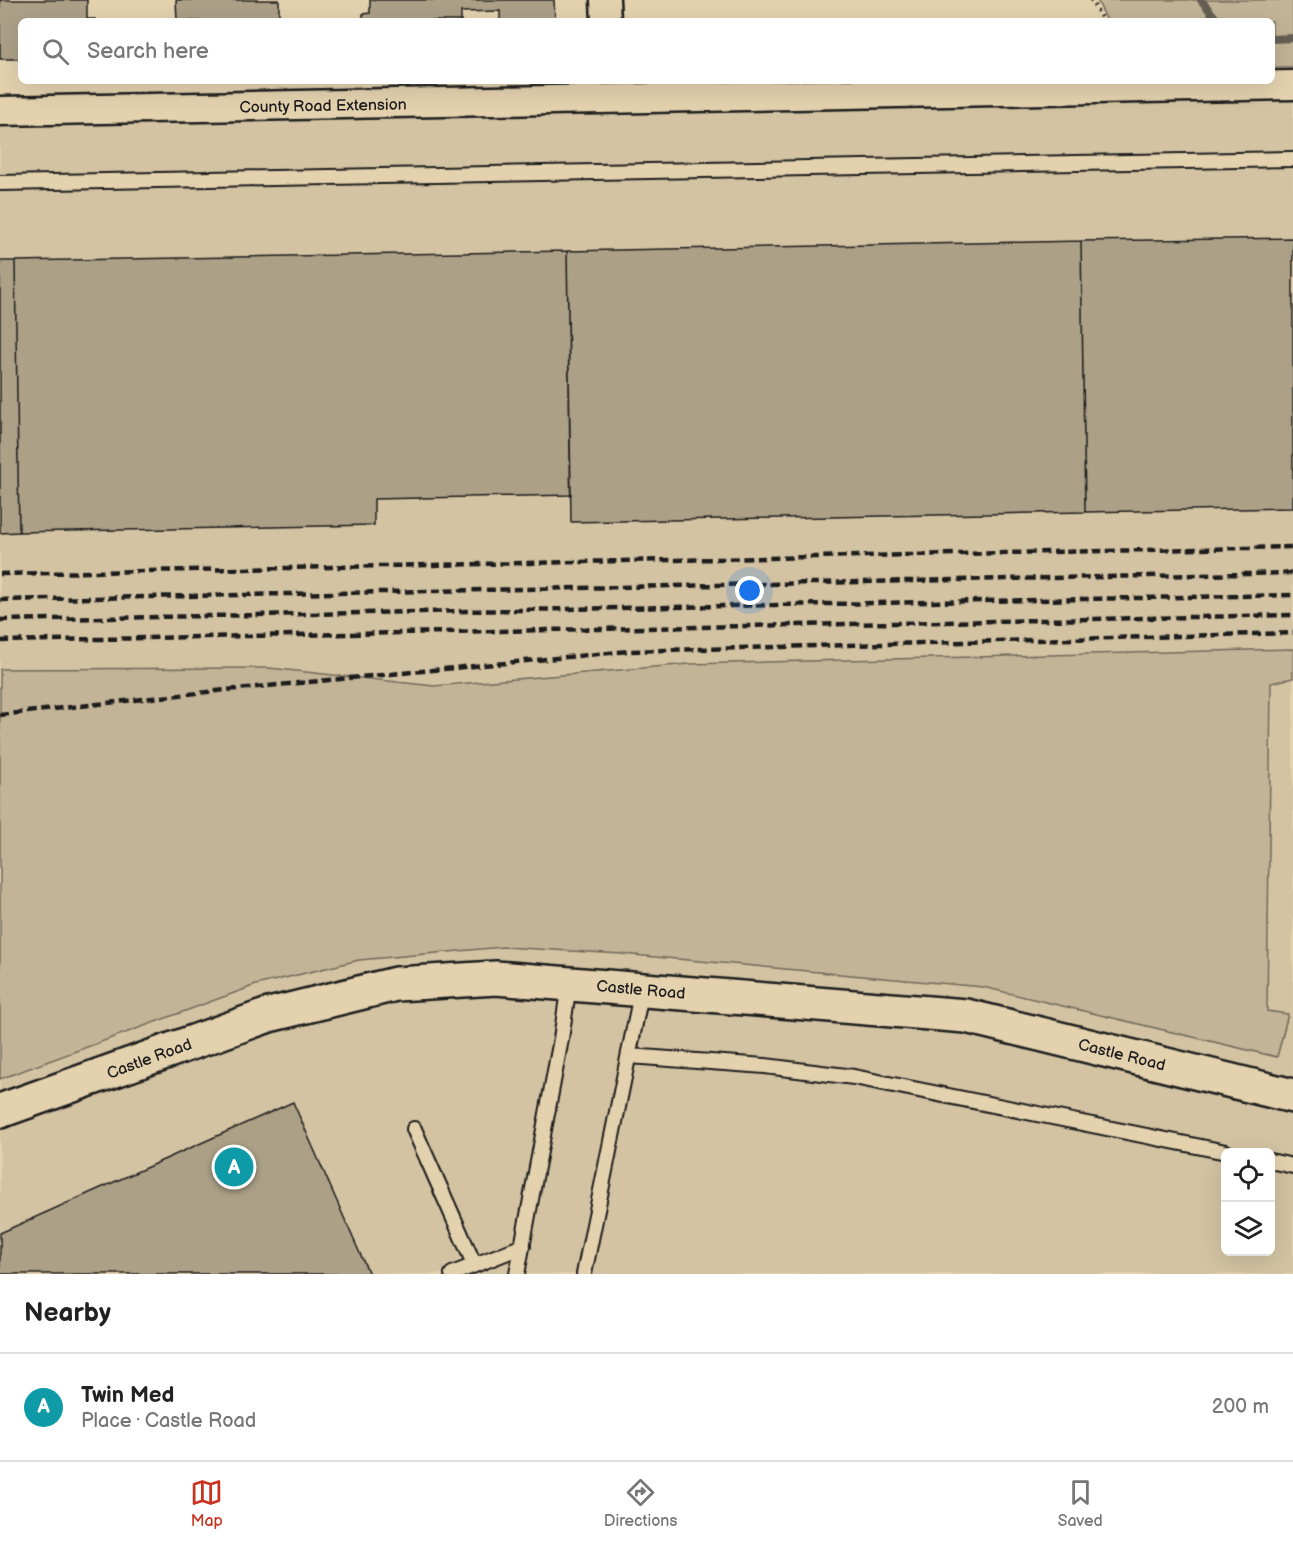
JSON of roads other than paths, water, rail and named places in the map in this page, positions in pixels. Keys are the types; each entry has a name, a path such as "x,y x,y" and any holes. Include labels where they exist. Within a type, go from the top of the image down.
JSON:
{"street":[{"path":"605,0 606,18"},
{"name":"County Road Extension","path":"0,111 607,90 1293,85"},
{"name":"Castle Road","path":"0,1111 269,1015 396,984 496,978 966,1016 1293,1095"}],"lane":[{"path":"0,183 1293,159"},
{"path":"517,1274 561,1039 569,984"},
{"path":"584,1274 642,989"},
{"path":"629,1056 765,1066 854,1077 1221,1151"},
{"path":"414,1129 474,1264"},
{"path":"1275,1162 1293,1166"},
{"path":"452,1274 523,1246"}],"waterway":[{"path":"1201,0 1216,18"},
{"path":"1275,39 1293,38"}],"railway":[{"path":"0,574 1293,547"},
{"path":"0,600 1293,573"},
{"path":"0,620 1293,595"},
{"path":"0,641 1293,615"},
{"path":"0,715 216,691 629,651 1293,633"}],"place":[{"name":"Twin Med","path":"234,1167"}]}
